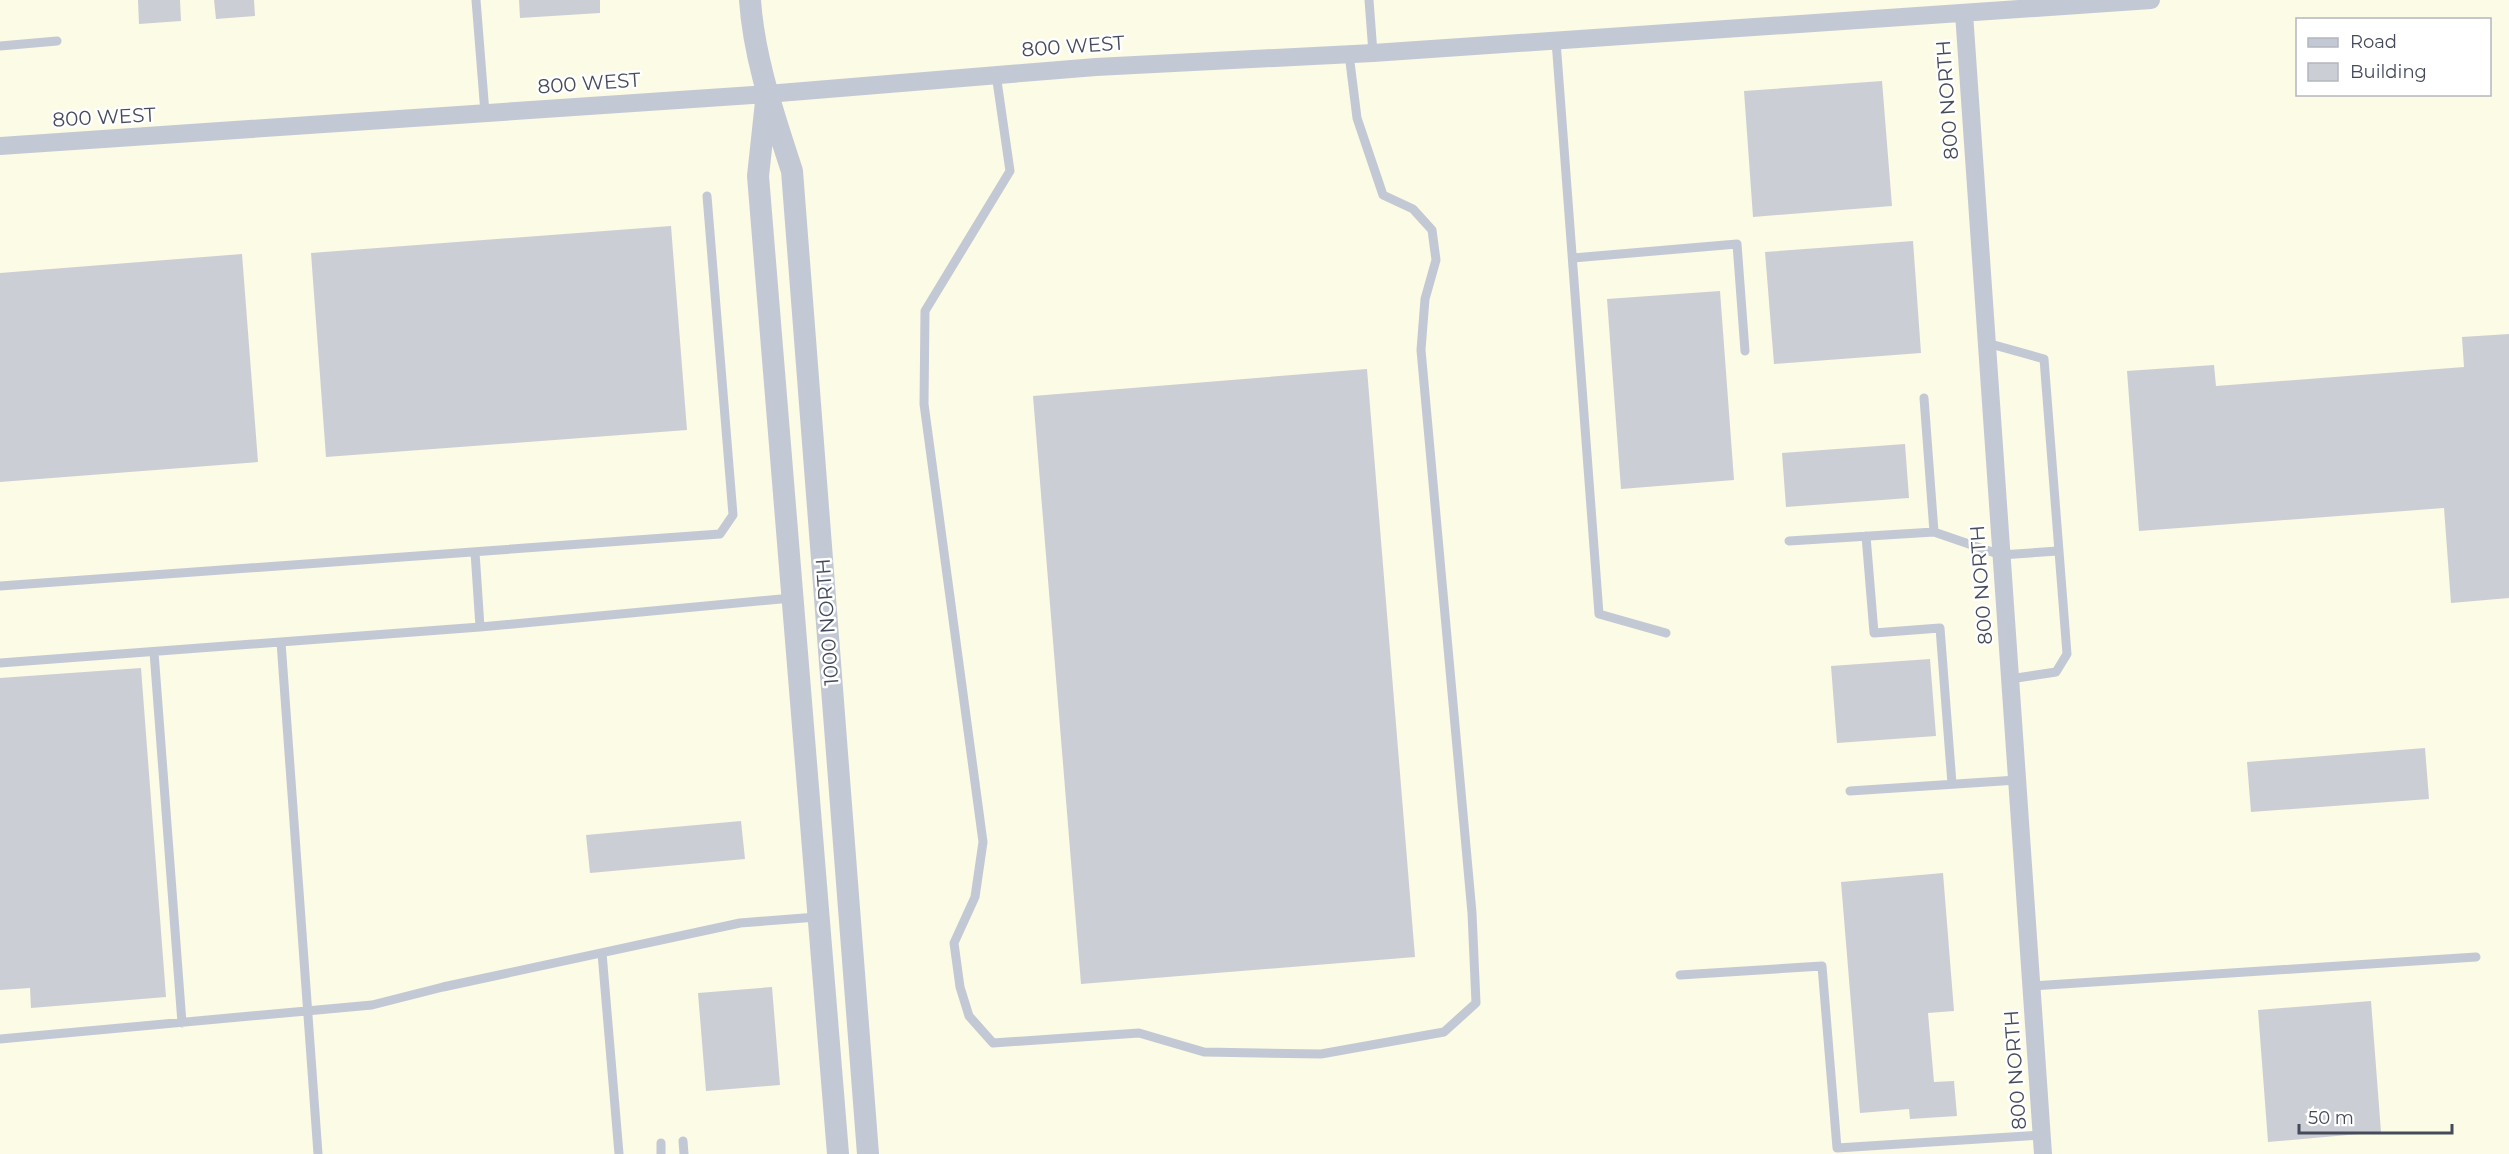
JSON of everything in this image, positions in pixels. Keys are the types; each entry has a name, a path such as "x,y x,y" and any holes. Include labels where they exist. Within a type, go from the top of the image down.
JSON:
{"street":[{"name":"1000 NORTH","path":"750,0 752,30 767,94 792,171 868,1154"},
{"name":"800 WEST","path":"0,146 767,94 996,74 1556,41 1962,6 2151,0"},
{"name":"800 NORTH","path":"1962,6 2043,1154"},
{"name":"1000 NORTH","path":"767,94 758,176 838,1154"}],"lane":[{"path":"476,0 485,113"},
{"path":"1370,0 1373,53"},
{"path":"0,46 57,41"},
{"path":"1556,41 1599,614 1666,633"},
{"path":"996,74 1010,171 925,312 924,404 982,842 975,897 954,943 960,987 969,1016 993,1044 1139,1032 1204,1052 1321,1054 1444,1032 1476,1003 1472,913 1421,350 1425,299 1436,260 1432,230 1413,209 1383,195 1357,118 1349,54"},
{"path":"0,586 720,534 733,514 707,196"},
{"path":"1573,258 1737,244 1745,351"},
{"path":"1987,344 2044,359 2067,654 2056,672 2010,679"},
{"path":"1924,398 1934,532"},
{"path":"1789,541 1934,532 2001,555 2058,551"},
{"path":"1866,536 1874,633 1940,628 1952,784"},
{"path":"475,552 480,627"},
{"path":"0,663 480,627 792,598"},
{"path":"281,642 318,1154"},
{"path":"154,652 182,1023"},
{"path":"1851,791 2017,780"},
{"path":"0,1039 372,1005 740,923 817,917"},
{"path":"602,953 619,1154"},
{"path":"2032,986 2476,957"},
{"path":"1680,975 1822,966 1837,1148 2042,1136"},
{"path":"683,1141 684,1154"},
{"path":"661,1143 662,1154"}],"shaded area":[{"path":"0,0 2509,0 2509,1154 0,1154"}],"building":[{"path":"138,0 180,0 181,21 139,24"},
{"path":"214,0 254,0 255,16 216,19"},
{"path":"519,0 600,0 600,13 520,18"},
{"path":"1882,81 1892,206 1753,217 1744,91"},
{"path":"671,226 687,430 326,457 311,253"},
{"path":"1913,241 1921,353 1774,364 1765,252"},
{"path":"242,254 258,462 0,482 0,273"},
{"path":"1720,291 1734,480 1621,489 1607,299"},
{"path":"2509,334 2509,598 2451,603 2444,508 2139,531 2127,371 2214,365 2216,386 2464,367 2462,337"},
{"path":"1367,369 1415,957 1081,984 1033,396"},
{"path":"1905,444 1909,498 1786,507 1782,453"},
{"path":"1930,659 1936,736 1837,743 1831,666"},
{"path":"141,668 166,997 31,1008 30,988 0,990 0,678"},
{"path":"2425,748 2429,799 2251,812 2247,762"},
{"path":"741,821 745,859 590,873 586,835"},
{"path":"1943,873 1954,1011 1928,1013 1934,1082 1954,1081 1957,1116 1910,1119 1909,1109 1860,1113 1841,882"},
{"path":"772,987 780,1085 706,1091 698,993"},
{"path":"2371,1001 2381,1132 2268,1142 2258,1010"}]}
